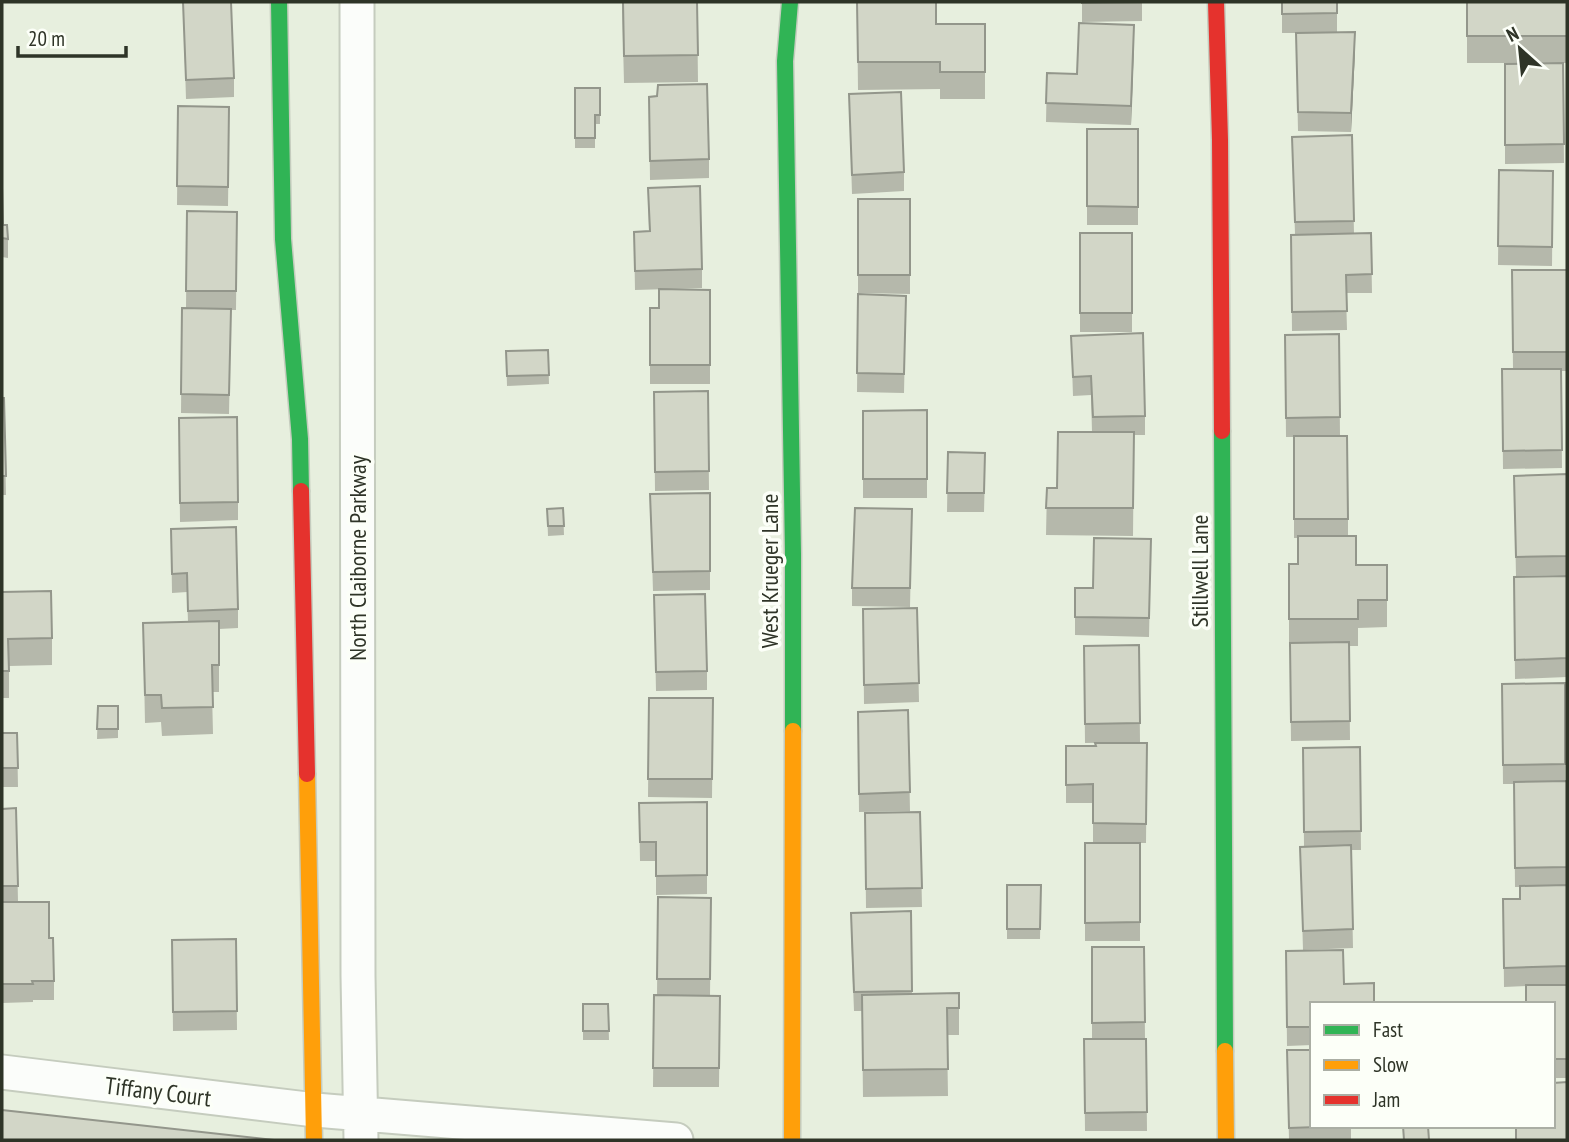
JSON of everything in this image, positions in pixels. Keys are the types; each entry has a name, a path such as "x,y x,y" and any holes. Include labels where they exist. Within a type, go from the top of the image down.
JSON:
{"street":[{"path":"279,2 283,239 300,439 314,1125"},
{"name":"North Claiborne Parkway","path":"357,2 358,976 361,1127"},
{"name":"West Krueger Lane","path":"790,2 785,61 793,554 792,1140"},
{"name":"Stillwell Lane","path":"1216,2 1220,141 1226,1140"},
{"name":"Tiffany Court","path":"2,1072 314,1125 676,1140"}],"building":[{"path":"183,2 231,2 234,78 186,80"},
{"path":"623,2 697,2 698,55 624,56"},
{"path":"857,2 936,2 936,24 985,24 985,72 940,72 940,62 858,62"},
{"path":"1282,2 1337,2 1337,13 1282,14"},
{"path":"1467,2 1567,2 1567,36 1467,36"},
{"path":"1079,23 1134,25 1131,106 1046,103 1047,73 1077,74"},
{"path":"1355,32 1351,113 1298,112 1296,33"},
{"path":"1563,63 1564,144 1505,145 1505,64"},
{"path":"707,84 709,159 650,161 649,97 657,96 658,85"},
{"path":"575,88 600,88 600,115 595,115 595,138 575,138"},
{"path":"901,92 904,172 852,175 849,94"},
{"path":"178,106 229,107 228,187 177,186"},
{"path":"1087,129 1138,129 1138,207 1087,206"},
{"path":"1352,135 1354,221 1295,222 1292,137"},
{"path":"1499,170 1553,171 1552,247 1498,246"},
{"path":"700,186 702,269 635,271 634,232 650,231 648,188"},
{"path":"2,188 3,225 7,225 8,239 2,238"},
{"path":"858,199 910,199 910,275 858,275"},
{"path":"187,211 237,212 236,291 186,291"},
{"path":"1080,233 1132,233 1132,313 1080,313"},
{"path":"1371,233 1372,274 1346,275 1347,311 1292,312 1291,235"},
{"path":"1512,270 1567,270 1567,352 1513,352"},
{"path":"659,289 710,290 710,365 650,365 650,308 659,308"},
{"path":"858,294 906,296 904,374 857,373"},
{"path":"182,308 231,309 229,395 181,394"},
{"path":"1143,333 1145,416 1093,417 1091,376 1073,377 1071,336"},
{"path":"1339,334 1340,417 1286,418 1285,335"},
{"path":"548,350 549,375 507,376 506,351"},
{"path":"1502,369 1561,369 1562,450 1503,451"},
{"path":"708,391 709,471 655,472 654,392"},
{"path":"4,398 6,476 2,476"},
{"path":"927,410 927,479 863,479 863,411"},
{"path":"237,417 238,502 180,503 179,418"},
{"path":"1058,432 1134,432 1133,508 1046,508 1047,488 1057,488"},
{"path":"1294,436 1347,436 1348,519 1294,519"},
{"path":"948,452 985,453 984,493 947,493"},
{"path":"1567,474 1567,556 1516,557 1514,476"},
{"path":"710,493 710,571 653,572 650,494"},
{"path":"563,508 564,526 548,526 547,509"},
{"path":"855,508 912,509 910,588 852,588"},
{"path":"236,527 238,609 188,611 187,573 172,574 171,529"},
{"path":"1298,536 1356,536 1356,565 1387,565 1387,600 1358,600 1358,619 1289,619 1289,564 1298,564"},
{"path":"1094,538 1151,539 1149,618 1075,617 1075,588 1093,588"},
{"path":"1567,576 1567,658 1515,660 1514,577"},
{"path":"51,591 52,638 8,639 9,671 2,671 2,592"},
{"path":"705,594 707,671 656,672 654,595"},
{"path":"917,608 919,683 864,685 863,609"},
{"path":"219,621 219,665 212,665 213,707 162,708 161,695 145,695 143,623"},
{"path":"1349,642 1350,721 1291,722 1290,643"},
{"path":"1139,645 1140,723 1085,724 1084,646"},
{"path":"1565,683 1565,764 1503,765 1502,684"},
{"path":"649,698 713,698 712,779 648,779"},
{"path":"98,706 118,706 118,729 97,729"},
{"path":"908,710 910,792 859,794 858,712"},
{"path":"2,733 17,733 18,768 2,768"},
{"path":"1095,743 1147,743 1146,824 1093,823 1093,784 1066,785 1066,746 1096,746"},
{"path":"1360,747 1361,831 1304,832 1303,748"},
{"path":"1567,781 1567,867 1515,868 1514,782"},
{"path":"707,802 707,875 656,876 656,842 640,842 639,803"},
{"path":"16,808 18,886 2,886 2,809"},
{"path":"920,812 922,888 866,889 865,813"},
{"path":"1085,843 1140,843 1140,922 1085,923"},
{"path":"1351,845 1353,929 1303,931 1300,847"},
{"path":"1007,885 1041,885 1040,929 1007,929"},
{"path":"1567,885 1567,966 1504,968 1503,899 1520,899 1520,886"},
{"path":"658,897 711,898 710,979 657,979"},
{"path":"2,902 49,902 49,938 53,938 54,981 2,984"},
{"path":"911,911 912,991 854,992 851,913"},
{"path":"236,939 237,1011 173,1012 172,940"},
{"path":"1092,947 1144,947 1145,1022 1092,1023"},
{"path":"1343,950 1344,984 1374,983 1374,1002 1310,1002 1310,1027 1287,1027 1286,951"},
{"path":"1526,985 1567,985 1567,1059 1555,1059 1555,1002 1526,1002"},
{"path":"959,993 959,1008 947,1008 948,1069 863,1070 862,995"},
{"path":"654,995 720,996 719,1068 653,1068"},
{"path":"583,1004 608,1004 609,1031 583,1031"},
{"path":"1084,1039 1146,1039 1147,1112 1085,1113"},
{"path":"1287,1050 1310,1050 1310,1127 1289,1128"},
{"path":"1567,1082 1567,1140 1516,1140 1516,1128 1555,1128 1555,1083"},
{"path":"2,1110 274,1140 2,1140"},
{"path":"1403,1128 1428,1128 1429,1140 1404,1140"}],"traffic: fast":[{"path":"279,2 283,239 300,439 301,491"},
{"path":"790,2 785,61 793,554 793,731"},
{"path":"1222,431 1225,1051"}],"traffic: slow":[{"path":"792,1140 793,731"},
{"path":"307,774 314,1140"},
{"path":"1225,1051 1226,1140"}],"traffic: jam":[{"path":"1216,2 1222,431"},
{"path":"301,491 307,774"}]}
